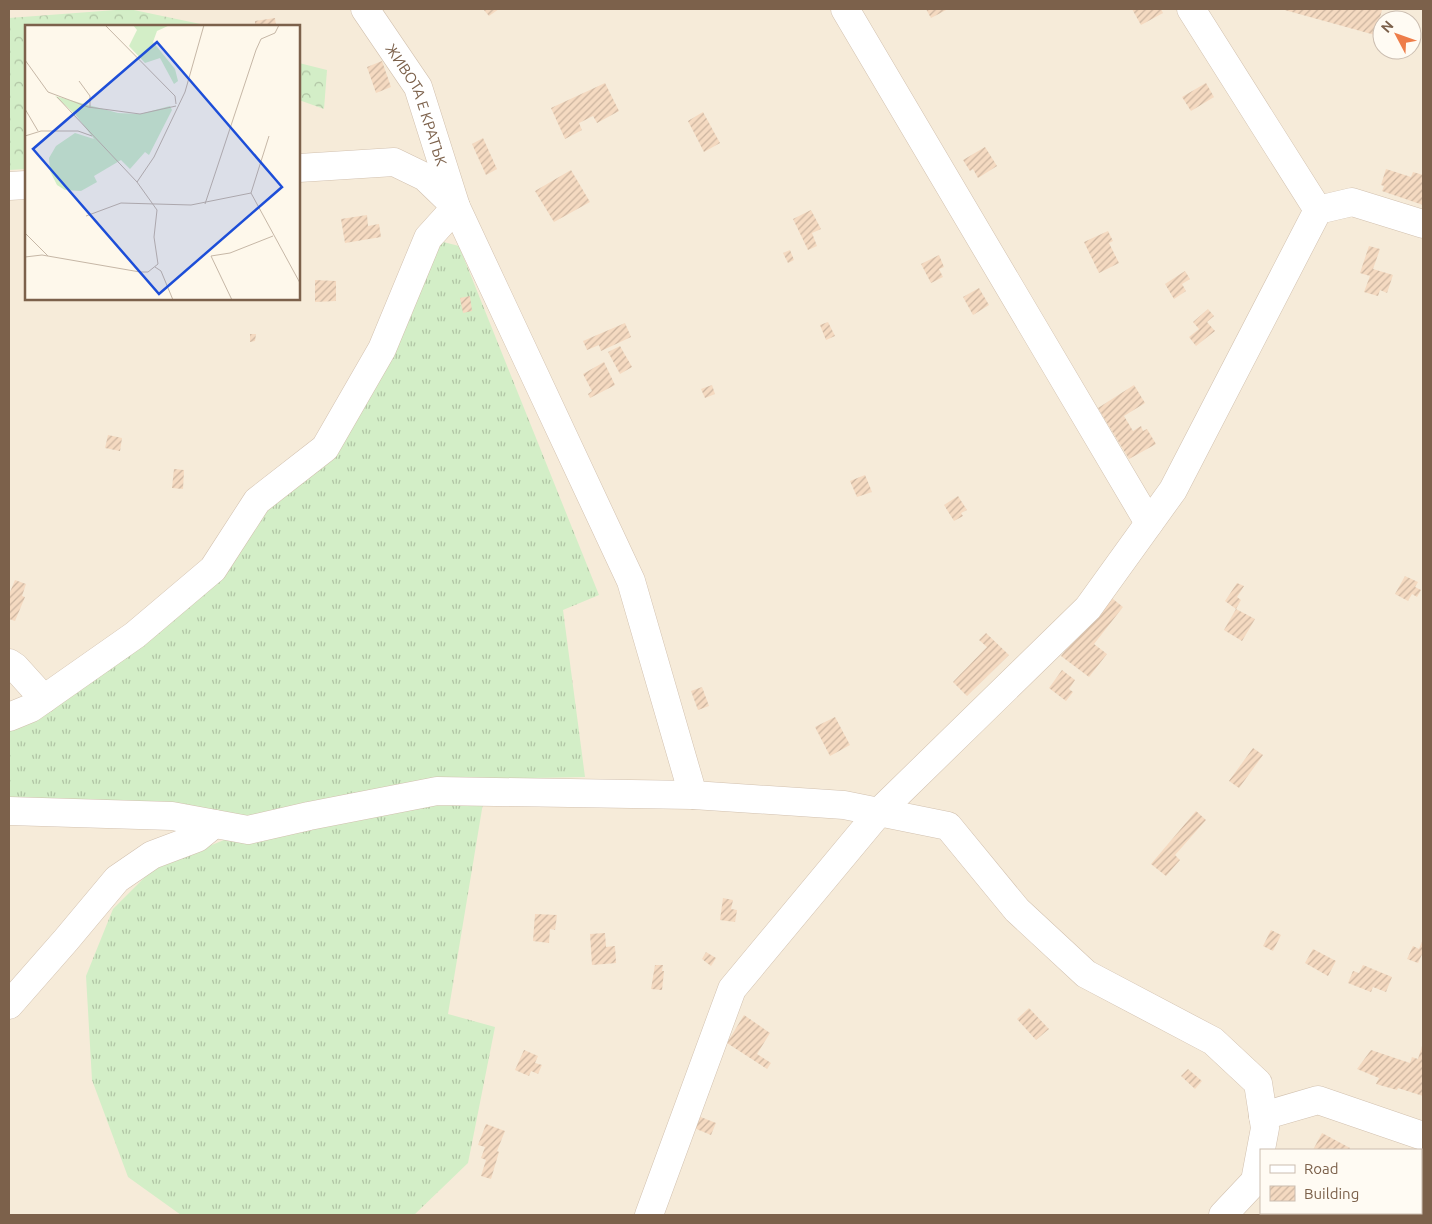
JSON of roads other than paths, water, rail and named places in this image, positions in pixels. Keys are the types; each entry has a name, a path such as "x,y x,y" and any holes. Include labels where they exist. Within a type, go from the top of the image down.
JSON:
{"street":[{"name":"ЖИВОТА Е КРАТЪК","path":"365,9 418,88 456,207"},
{"path":"845,9 1149,524"},
{"path":"1191,9 1318,210"},
{"path":"300,168 394,162 425,177 456,207 631,581 693,795"},
{"path":"9,186 25,185"},
{"path":"649,1215 732,989 880,811 1088,608 1173,490 1318,210 1352,202 1423,224"},
{"path":"9,717 31,708 135,636 212,569 257,501 325,448 382,349 428,238 456,207"},
{"path":"9,663 15,667 44,699"},
{"path":"9,811 172,816 248,830 437,791 693,795 844,805 948,826 1017,910 1086,974 1214,1041 1258,1083 1264,1128 1260,1149"},
{"path":"9,1005 117,879 152,855 197,838 214,824"},
{"path":"1263,1116 1318,1100 1423,1136"},
{"path":"1223,1215 1255,1181 1260,1152"}]}
